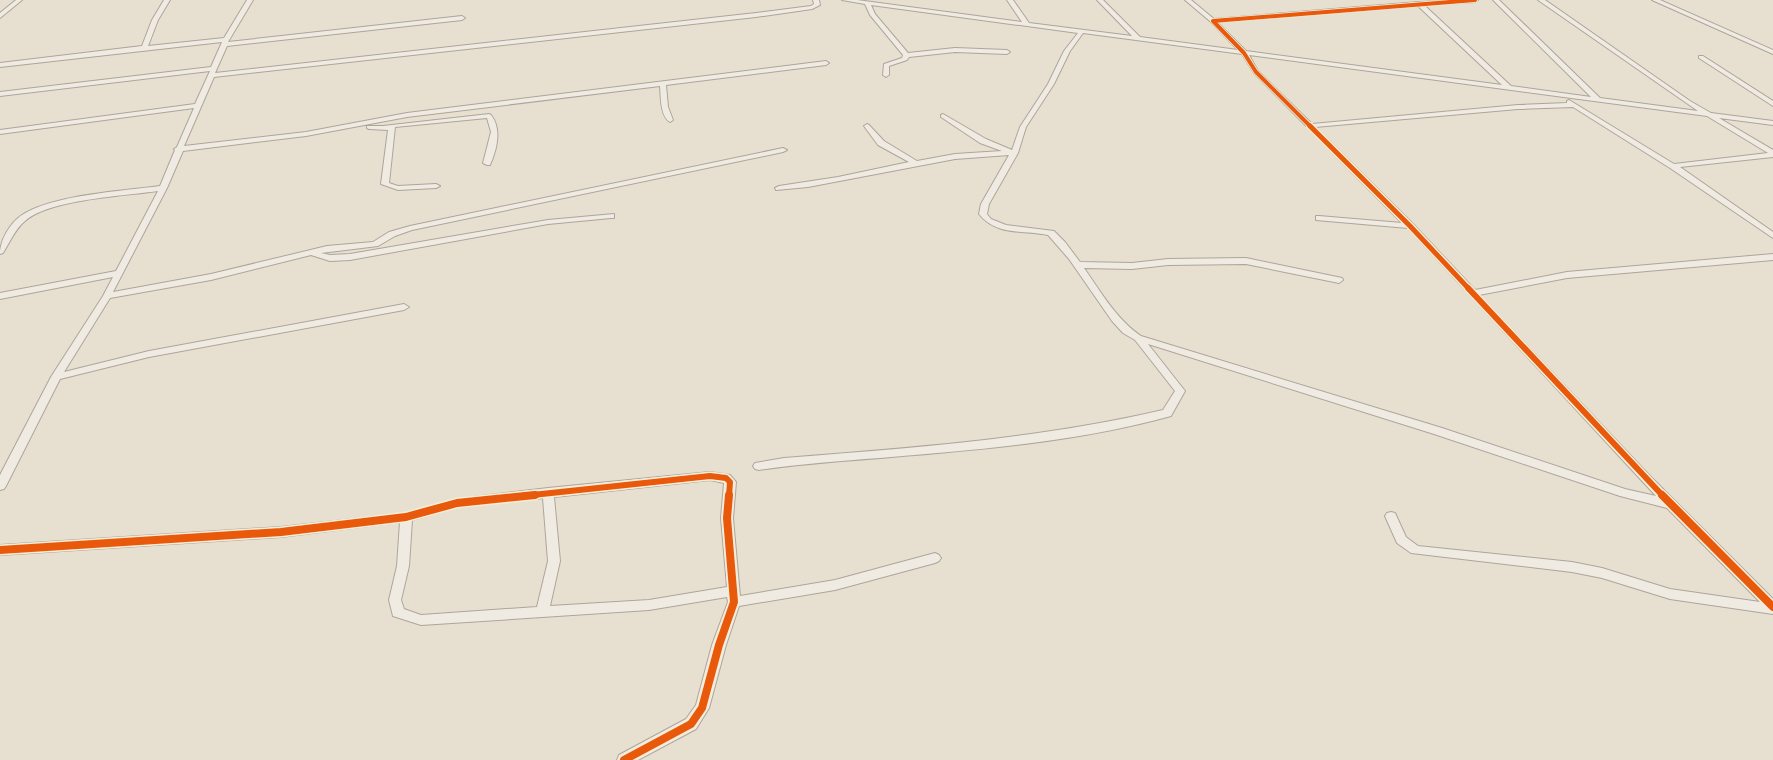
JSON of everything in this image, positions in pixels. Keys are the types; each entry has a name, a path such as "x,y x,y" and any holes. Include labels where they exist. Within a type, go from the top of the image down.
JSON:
{"street":[{"path":"0,16 19,0"},
{"path":"144,48 155,20 167,0"},
{"path":"0,486 56,377 107,296 163,188 196,106 225,42 250,0"},
{"path":"0,94 765,13 812,7 817,4 816,0"},
{"path":"847,0 1773,123"},
{"path":"1010,0 1026,23"},
{"path":"1100,0 1138,39"},
{"path":"1188,0 1213,21 1244,53 1256,72 1410,226 1671,504 1773,608"},
{"path":"1213,21 1475,0"},
{"path":"1496,0 1597,99"},
{"path":"1541,0 1707,114 1773,154"},
{"path":"1655,0 1773,52"},
{"path":"867,3 872,14 906,56"},
{"path":"1419,4 1508,87"},
{"path":"0,65 144,48 225,42 462,18"},
{"path":"1081,32 1067,51 1051,84 1023,127 1014,152 985,204 983,214 985,218 1001,226 1051,233 1078,265 1117,319 1128,332 1138,338 1438,430 1495,452 1624,493 1671,504"},
{"path":"886,75 886,65 905,59 906,56 956,50 1007,52"},
{"path":"1701,57 1773,104"},
{"path":"328,131 407,115 826,63"},
{"path":"663,83 665,108 670,120"},
{"path":"1558,94 1673,166 1773,236"},
{"path":"1309,126 1518,107 1574,105"},
{"path":"0,132 196,106"},
{"path":"178,149 328,131 489,116 494,121 494,126 492,145 487,163"},
{"path":"943,116 998,149 1014,152"},
{"path":"382,126 392,128 393,136 385,184 398,188 436,186"},
{"path":"867,126 881,143 916,162"},
{"path":"107,296 211,277 339,247 375,244 392,234 410,228 783,150"},
{"path":"779,188 819,183 916,162 969,154 1014,152"},
{"path":"1673,166 1773,154"},
{"path":"0,251 23,218 32,212 58,204 163,188"},
{"path":"311,253 330,258 350,257 548,222 611,216"},
{"path":"1319,218 1410,226"},
{"path":"1474,294 1566,275 1773,256"},
{"path":"1078,265 1132,266 1168,262 1246,261 1339,280"},
{"path":"0,296 119,273"},
{"path":"56,377 149,354 404,307"},
{"path":"759,466 784,462 1000,443 1127,423 1167,413 1180,390 1138,338"},
{"path":"0,550 281,532 406,517 457,503 548,492 650,484 710,476 726,478 730,482 727,518 734,596 702,708 690,724 624,760"},
{"path":"542,612 552,577 554,560 548,492"},
{"path":"1391,516 1401,540 1415,550 1572,568 1602,573 1670,594 1773,608"},
{"path":"406,517 403,566 395,600 398,612 421,620 649,605 835,585 935,558"}],"cycle path":[{"path":"1475,0 1213,21 1244,53 1256,72 1410,226 1644,477 1773,607"},
{"path":"0,550 281,532 406,517 457,503 710,476 726,478 730,482 727,518 734,602 719,645 702,708 691,724 624,760"}]}
